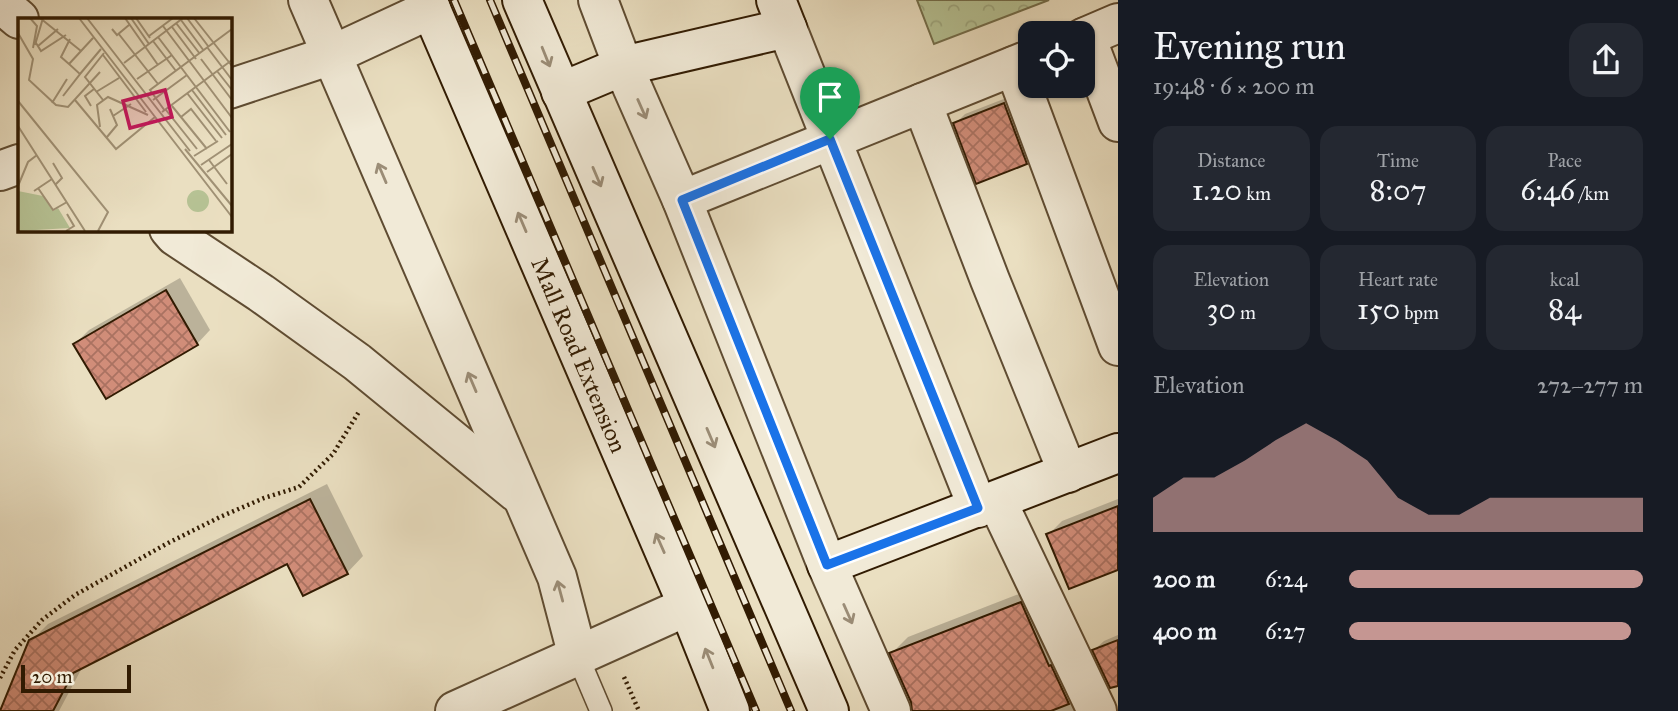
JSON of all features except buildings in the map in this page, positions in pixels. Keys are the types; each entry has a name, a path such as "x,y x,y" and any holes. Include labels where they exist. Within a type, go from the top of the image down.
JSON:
{"street":[{"path":"308,0 557,578 578,657"},
{"path":"522,0 829,711"},
{"path":"598,0 623,66 682,200 827,565 891,711"},
{"path":"0,3 18,18"},
{"path":"231,88 332,55 429,4"},
{"name":"Mall Road Extension","path":"429,4 688,606 730,711"},
{"path":"561,92 623,66 782,14 830,139 988,504 1097,711"},
{"path":"1096,33 1118,122"},
{"path":"682,200 1018,64"},
{"path":"1034,98 1118,346"},
{"path":"922,103 989,280 1068,473"},
{"path":"0,171 18,164"},
{"path":"171,231 380,380 522,496"},
{"path":"827,565 1118,453"},
{"path":"455,711 688,606"}],"lane":[{"path":"578,657 601,711"}],"path":[{"path":"0,678 15,650 41,620 75,595 210,522 264,498 299,487 332,454 380,380"}],"green space":[{"path":"917,0 1049,0 934,44"}],"railway":[{"path":"454,0 756,711"},
{"path":"490,0 791,711"}],"route":[{"path":"830,139 978,508 827,565 682,200 830,139"}]}
